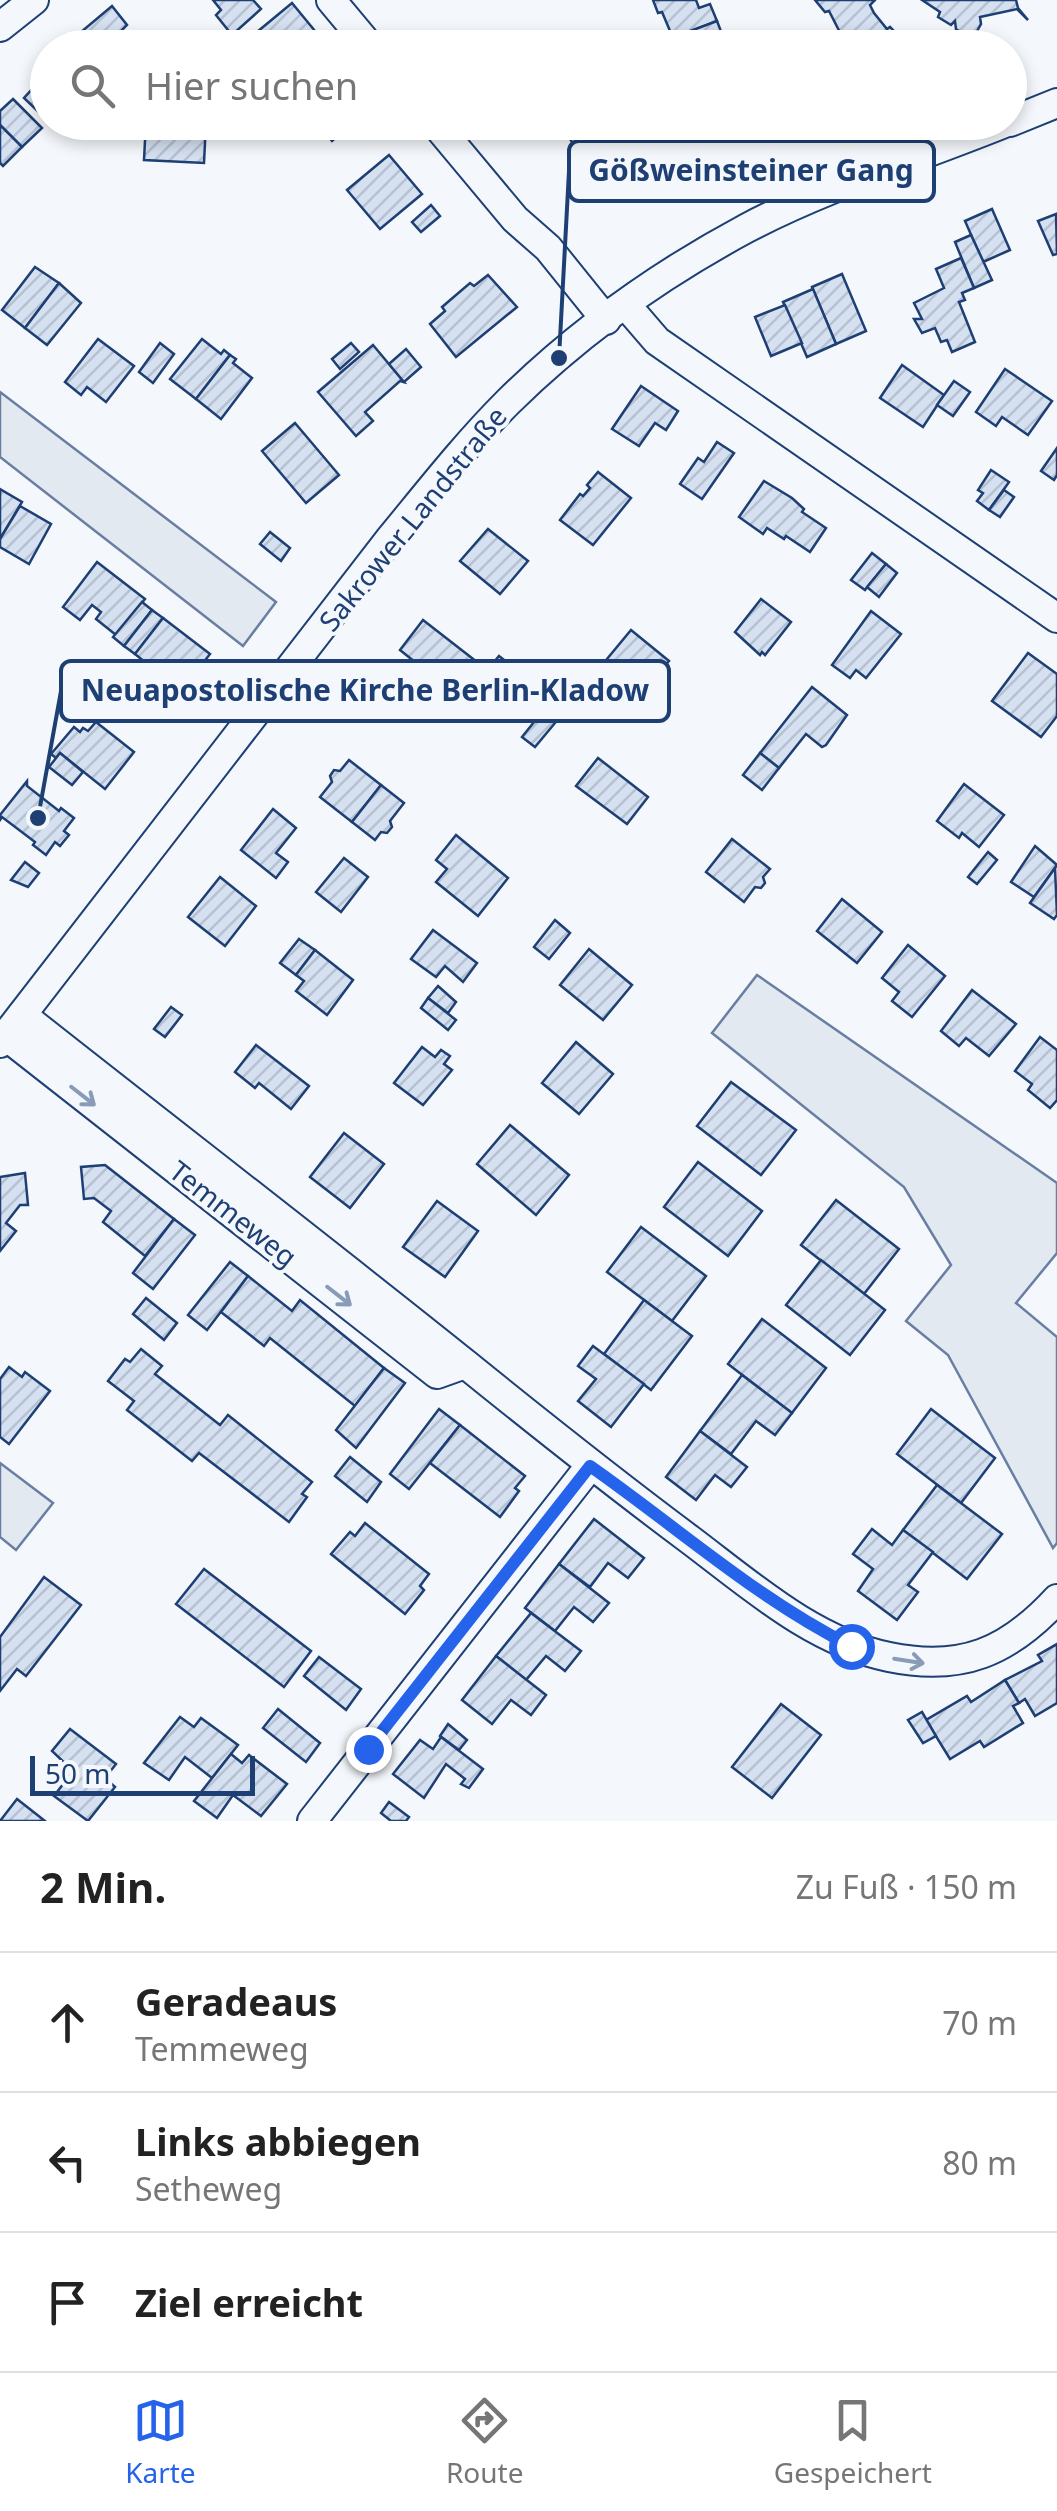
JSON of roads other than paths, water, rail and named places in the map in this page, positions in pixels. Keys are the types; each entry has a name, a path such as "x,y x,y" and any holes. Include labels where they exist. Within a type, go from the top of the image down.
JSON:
{"street":[{"path":"0,27 34,0"},
{"path":"332,0 356,30"},
{"name":"Sakrower Landstraße","path":"1027,115 1057,103"},
{"path":"449,140 515,219 616,312 1057,618"},
{"name":"Sakrower Landstraße","path":"9,1031 447,469 506,404 616,312 746,229 810,199 962,140"},
{"name":"Temmeweg","path":"9,1031 465,1364 590,1466 806,1624 851,1646 928,1664 960,1660 1014,1640 1057,1598"},
{"path":"312,1821 590,1466"}],"place":[{"name":"Gößweinsteiner Gang","path":"559,358"},
{"name":"Neuapostolische Kirche Berlin-Kladow","path":"38,818"}]}
